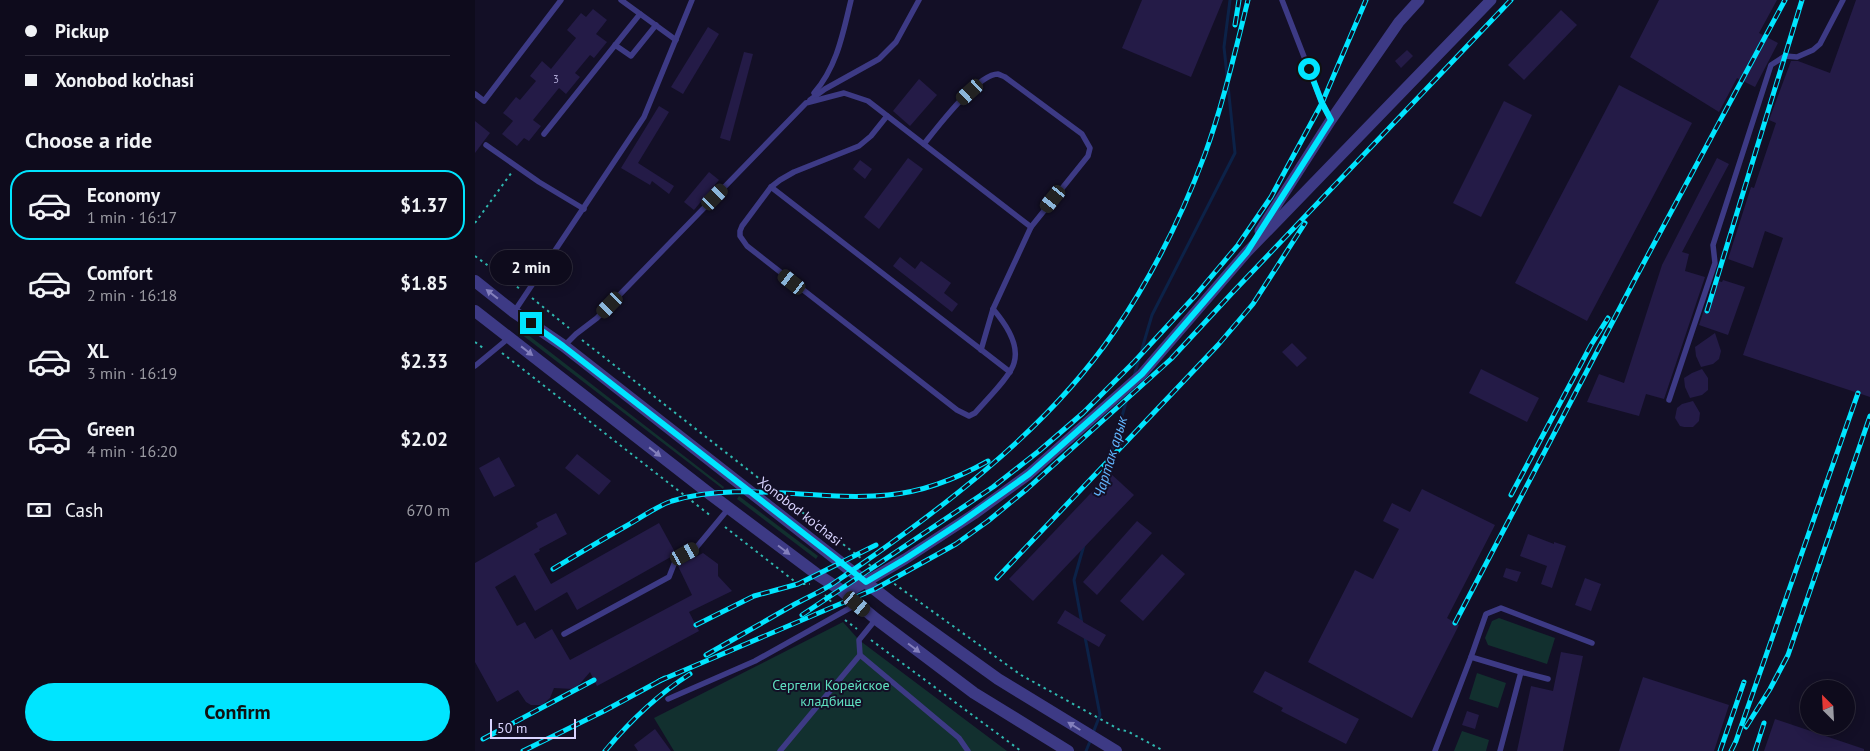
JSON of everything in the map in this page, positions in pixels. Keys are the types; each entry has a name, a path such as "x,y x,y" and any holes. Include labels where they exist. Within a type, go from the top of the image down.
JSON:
{"street":[{"path":"1247,252 1331,120 1399,22 1419,0"},
{"path":"845,594 974,514 1029,474 1142,374 1247,252 1491,0"},
{"name":"Xonobod ko'chasi","path":"475,281 514,312 563,346 866,582 998,679 1113,750"},
{"path":"475,311 729,508 845,594 974,694 1067,751"},
{"path":"506,334 514,312"}],"lane":[{"path":"475,94 484,101 561,0"},
{"path":"621,0 676,40"},
{"path":"514,312 584,209 643,117 692,0"},
{"path":"563,346 597,318 806,103 825,81 833,63 851,0"},
{"path":"806,103 825,89 879,59 896,42 919,0"},
{"path":"1282,0 1322,103 1331,120"},
{"path":"1669,400 1715,263 1713,246 1771,65 1785,56 1797,57 1813,50 1820,44 1843,0"},
{"path":"544,134 640,14"},
{"path":"615,45 631,56 656,25"},
{"path":"924,144 961,100 979,83 997,74 1005,77 1082,134 1090,148 1088,156 1031,227 993,309 981,350"},
{"path":"806,103 844,93 867,101 1031,227"},
{"path":"887,116 871,136 859,146 794,172 771,187 742,226 740,236 747,246 957,410 969,416 975,413 1009,372 1014,363 1015,354 1012,340 1004,322 993,309"},
{"path":"486,145 584,209"},
{"path":"771,187 1009,372"},
{"path":"475,366 497,349 506,334"},
{"path":"564,634 669,577 676,559 695,549 729,508"},
{"path":"668,700 755,661 857,604"},
{"path":"1435,751 1486,614 1501,608 1592,644"},
{"path":"780,751 860,655 859,640 876,619"},
{"path":"860,655 959,738 968,751"},
{"path":"1471,657 1548,679"},
{"path":"1500,751 1521,672"}],"path":[{"path":"475,222 517,167"},
{"path":"475,256 526,294 880,574 1021,676 1120,730 1164,751"},
{"path":"475,342 483,348 497,349 798,584 816,584"},
{"path":"821,590 845,620 1021,751"}],"green space":[{"path":"523,331 724,487 723,489 521,334"},
{"path":"739,496 818,556 816,559 737,499"},
{"path":"1499,618 1555,638 1547,664 1488,645 1485,638 1492,621"},
{"name":"Сергели Корейское кладбище","path":"843,622 859,640 1007,751 674,751 654,718"},
{"path":"1477,673 1506,683 1498,708 1469,699"},
{"path":"1462,731 1489,740 1486,751 1454,751"}],"building":[{"path":"1142,0 1223,0 1191,77 1122,48"},
{"path":"1659,0 1777,0 1759,33 1778,43 1755,87 1737,78 1719,112 1630,57"},
{"path":"1856,0 1870,0 1870,397 1743,355 1783,238 1765,231 1753,268 1728,259 1751,187 1754,188 1776,123 1769,120 1791,61 1798,61 1830,73"},
{"path":"593,9 607,20 596,34 607,42 594,58 590,55 575,73 580,77 566,94 559,88 533,120 541,126 529,141 524,138 517,146 502,134 513,121 503,113 516,97 520,100 536,81 530,76 542,61 551,69 576,38 567,30 581,13 586,17"},
{"path":"1561,10 1577,25 1524,80 1508,65"},
{"path":"708,27 719,34 683,94 671,87"},
{"path":"1407,50 1413,56 1401,68 1395,61"},
{"path":"744,52 753,54 730,141 720,138"},
{"path":"919,79 937,95 910,126 893,111"},
{"path":"1619,85 1692,123 1587,321 1515,283"},
{"path":"1504,101 1532,115 1481,217 1453,203"},
{"path":"659,106 669,112 638,163 674,186 669,194 652,181 650,185 621,168"},
{"path":"475,121 490,133 475,153"},
{"path":"908,158 923,169 879,229 864,217"},
{"path":"1717,158 1729,164 1682,252 1689,254 1685,271 1705,277 1664,399 1646,394 1639,416 1587,402 1599,374 1624,383 1662,265"},
{"path":"860,160 872,169 865,179 853,169"},
{"path":"709,172 719,180 694,210 684,202"},
{"path":"900,257 915,269 921,261 951,283 944,293 958,304 952,312 893,266"},
{"path":"1714,280 1722,282 1723,280 1745,287 1728,335 1699,325"},
{"path":"1715,333 1721,351 1719,359 1713,364 1701,367 1696,356 1695,347"},
{"path":"1292,343 1307,358 1297,367 1282,352"},
{"path":"1481,369 1539,398 1527,422 1469,393"},
{"path":"1702,369 1708,378 1708,390 1702,395 1690,398 1685,387 1684,378"},
{"path":"1693,401 1700,413 1699,421 1693,427 1680,426 1675,418 1677,408 1682,404"},
{"path":"577,454 611,481 599,495 565,468"},
{"path":"499,457 515,486 494,497 479,468"},
{"path":"1110,473 1134,495 1033,601 1009,579"},
{"path":"1422,489 1495,525 1447,618 1459,625 1412,718 1308,662 1355,570 1373,579 1399,529 1383,521 1392,503 1410,512"},
{"path":"556,513 567,534 539,549 540,551 534,554 551,584 659,523 676,554 577,610 567,592 535,611 515,575 495,587 517,626 525,622 535,639 552,629 570,660 692,595 678,566 703,553 718,564 718,576 732,591 689,612 699,631 597,686 590,672 573,689 554,688 550,698 542,705 531,705 526,702 518,690 497,702 475,662 475,563 538,527 536,523"},
{"path":"1137,521 1152,533 1097,595 1083,582"},
{"path":"1528,534 1554,544 1554,542 1566,546 1552,588 1541,584 1547,566 1520,556"},
{"path":"1162,554 1185,574 1143,621 1120,601"},
{"path":"1506,568 1521,572 1517,582 1503,577"},
{"path":"1585,578 1601,584 1591,611 1575,605"},
{"path":"1065,610 1106,635 1099,647 1057,623"},
{"path":"1561,652 1583,656 1563,751 1517,751 1531,686 1553,691"},
{"path":"1265,671 1359,719 1346,744 1281,711 1283,708 1253,692"},
{"path":"1643,677 1729,705 1714,751 1619,751"},
{"path":"1467,711 1479,715 1475,729 1462,725"},
{"path":"1775,719 1800,727 1800,735 1822,735 1864,749 1864,751 1764,751"},
{"path":"655,729 671,751 638,751 634,745"}],"waterway":[{"name":"Чартак арык","path":"1134,376 1152,315 1235,153 1224,47 1230,0"},
{"name":"Чартак арык","path":"1102,484 1130,389"},
{"name":"Чартак арык","path":"1082,624 1074,580 1084,545"},
{"name":"Чартак арык","path":"1085,637 1100,715 1093,733"},
{"name":"Чартак арык","path":"1086,751 1091,739"}],"railway":[{"path":"1235,25 1239,0"},
{"path":"706,655 829,586 910,529 986,470 1055,404 1086,369 1114,332 1141,290 1165,246 1186,200 1205,154 1217,116 1248,0"},
{"path":"802,615 993,487 1039,451 1083,413 1134,362 1195,296 1238,245 1271,197 1322,103 1366,0"},
{"path":"659,681 875,589 956,544 988,521 1027,489 1171,359 1511,0"},
{"path":"1455,623 1634,281 1785,0"},
{"path":"1707,311 1802,0"},
{"path":"997,578 1218,345 1253,304 1305,223"},
{"path":"1511,495 1591,345 1608,318"},
{"path":"1731,751 1858,393"},
{"path":"1746,727 1770,689 1788,655 1870,416"},
{"path":"553,569 672,501 698,495 725,492 834,496 888,495 914,491 939,483 988,461"},
{"path":"696,625 754,596 798,584 876,545"},
{"path":"605,751 645,709 690,674"},
{"path":"523,751 665,678"},
{"path":"483,739 594,680"},
{"path":"1720,751 1744,682"},
{"path":"1755,751 1764,723"}],"route":[{"path":"531,323 866,582 974,514 1029,474 1142,374 1247,252 1331,120 1322,103 1309,69"}]}
